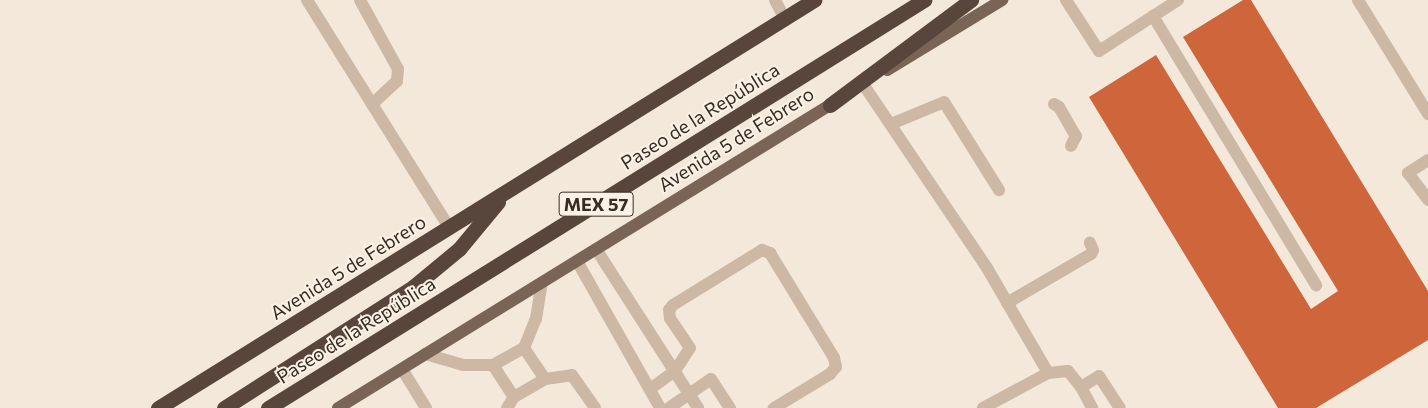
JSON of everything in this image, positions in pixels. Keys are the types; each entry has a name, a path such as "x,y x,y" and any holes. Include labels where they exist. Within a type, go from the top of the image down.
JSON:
{"highway":[{"name":"Paseo de la República","path":"268,408 924,0"},
{"path":"830,105 971,0"},
{"name":"Avenida 5 de Febrero","path":"158,408 812,1"},
{"path":"224,408 413,288 459,249 506,191"}],"main road":[{"name":"Avenida 5 de Febrero","path":"338,408 1002,0"}],"street":[{"path":"307,0 449,228"},
{"path":"360,0 398,69 397,81 372,104"},
{"path":"775,0 784,18"},
{"path":"1066,0 1099,51 1178,0"},
{"path":"1358,0 1428,114"},
{"path":"1153,16 1316,286"},
{"path":"863,84 1007,303 1048,373"},
{"path":"891,124 944,102 999,190"},
{"path":"1054,104 1059,107 1076,136 1071,146"},
{"path":"1428,160 1408,173 1428,200"},
{"path":"1007,303 1091,254 1093,250 1090,243"},
{"path":"596,249 698,408"},
{"path":"650,389 675,371 690,348 670,318 669,310 762,250 770,253 834,358 836,367 830,374 774,408"},
{"path":"577,261 660,408"},
{"path":"426,354 463,365 493,365 524,348 536,319 542,282"},
{"path":"524,348 545,379"},
{"path":"493,365 511,402 545,379 572,375 595,408"},
{"path":"402,368 426,408"},
{"path":"983,408 1048,373 1068,371 1081,387 1092,408"},
{"path":"1081,387 1099,376 1120,408"},
{"path":"669,408 711,379 730,408"}],"building":[{"path":"1243,0 1251,0 1428,291 1428,340 1316,408 1278,408 1089,97 1156,55 1311,309 1338,291 1183,37"}]}
